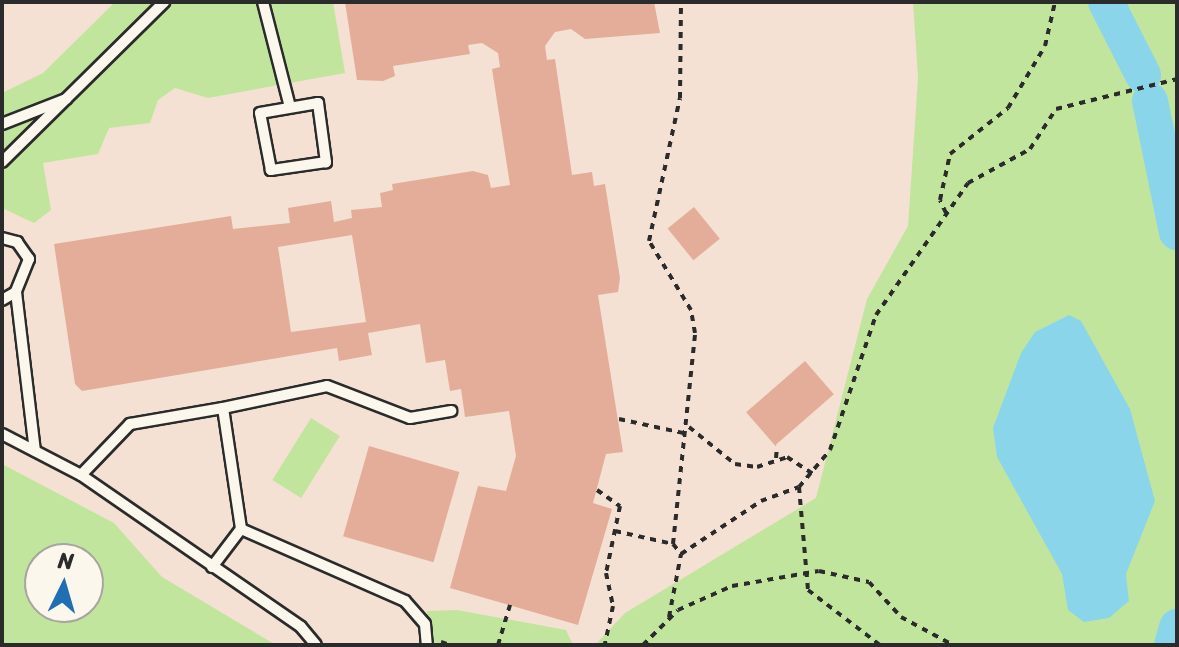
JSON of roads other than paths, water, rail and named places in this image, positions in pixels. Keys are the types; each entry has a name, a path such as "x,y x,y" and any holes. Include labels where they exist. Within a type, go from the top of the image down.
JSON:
{"lane":[{"path":"2,162 72,97 164,2"},
{"path":"263,2 290,107"},
{"path":"2,124 72,97"},
{"path":"318,103 326,162 271,170 260,113 290,107 318,103"},
{"path":"2,238 17,242 29,259 16,292 35,451"},
{"path":"2,300 16,292"},
{"path":"81,475 130,424 327,386 410,418 451,411"},
{"path":"212,567 241,529 223,408"},
{"path":"2,434 81,475 316,645"},
{"path":"241,529 405,601 425,624 427,645"}],"water":[{"path":"1069,315 1081,321 1130,409 1155,501 1126,574 1129,601 1109,618 1084,622 1068,610 1062,574 997,457 993,428 1021,353 1035,332"}],"waterway":[{"path":"1106,2 1143,75"},
{"path":"1150,101 1177,232"},
{"path":"1172,645 1177,627"}]}
